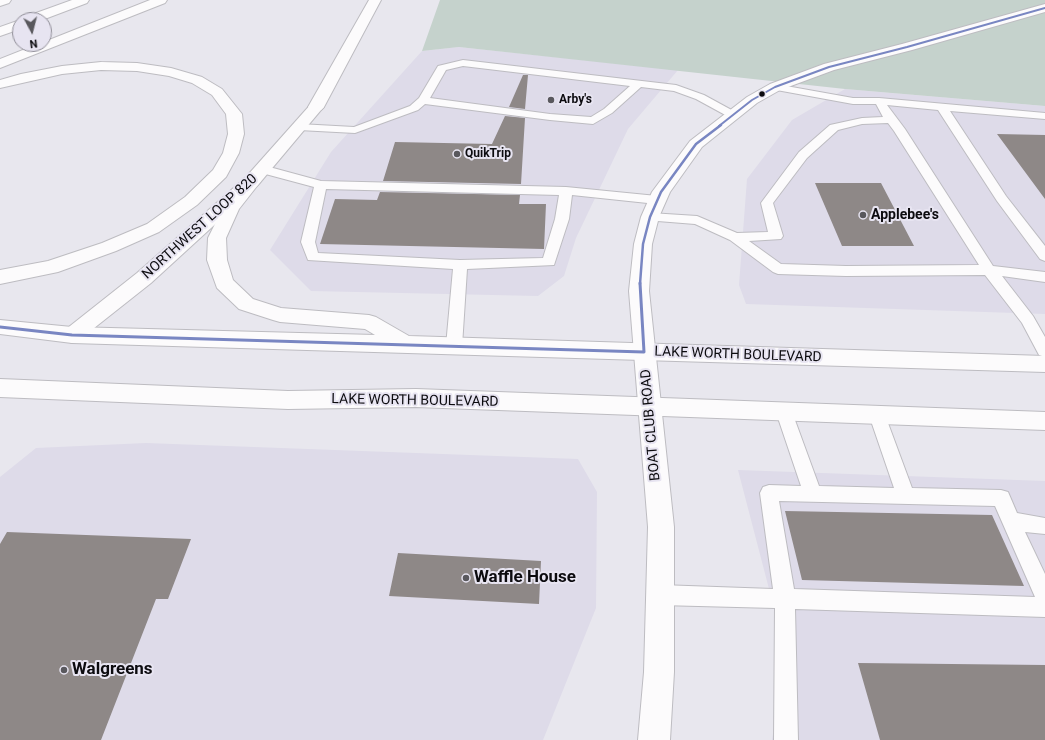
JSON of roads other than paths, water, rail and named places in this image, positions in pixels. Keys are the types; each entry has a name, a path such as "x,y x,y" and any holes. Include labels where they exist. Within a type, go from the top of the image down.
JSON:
{"main road":[{"path":"0,2 5,0"},
{"path":"51,12 83,0"},
{"path":"0,64 161,0"},
{"name":"NORTHWEST LOOP 820","path":"72,335 144,278 257,175 316,107 375,0"},
{"name":"BOAT CLUB ROAD","path":"654,740 659,672 661,527 639,291 643,244 650,217 661,192 696,144 752,100 775,87 829,67 907,47 1045,8"},
{"path":"0,32 12,27"},
{"path":"0,84 62,70 101,66 171,72 197,80 217,92 234,114 236,134 231,153 220,173 191,202 153,228 109,247 51,267 0,277"},
{"path":"257,175 231,208 217,238 218,260 224,283 246,304 280,315 369,322 404,344"},
{"name":"LAKE WORTH BOULEVARD","path":"0,327 72,335 1045,364"},
{"name":"LAKE WORTH BOULEVARD","path":"0,388 288,400 416,398 1045,421"}],"lane":[{"path":"299,127 355,130 414,108 423,100 442,68 463,63 676,88 700,97 733,115"},
{"path":"423,100 550,117 593,121 608,111 638,84"},
{"path":"775,87 853,101 879,101 1045,116"},
{"path":"879,101 900,129 989,270 1028,320 1045,351"},
{"path":"941,106 1001,198 1045,256"},
{"path":"735,237 776,236 767,202 803,155 834,127 862,122 892,120"},
{"path":"257,175 321,185 566,191 657,200"},
{"path":"321,185 308,242 313,257 460,265 549,262 562,219 566,191"},
{"path":"650,217 697,220 735,237 778,269 846,271 989,270 1045,277"},
{"path":"454,346 460,265"},
{"path":"784,412 812,494"},
{"path":"877,415 906,496"},
{"path":"786,740 785,598 768,493 1001,498 1045,596"},
{"path":"1011,521 1045,526"},
{"path":"660,595 1045,607"}],"place":[{"name":"Arby's","path":"551,100"},
{"name":"QuikTrip","path":"457,154"},
{"name":"Applebee's","path":"863,215"},
{"name":"Waffle House","path":"466,578"},
{"name":"Walgreens","path":"64,670"}]}
